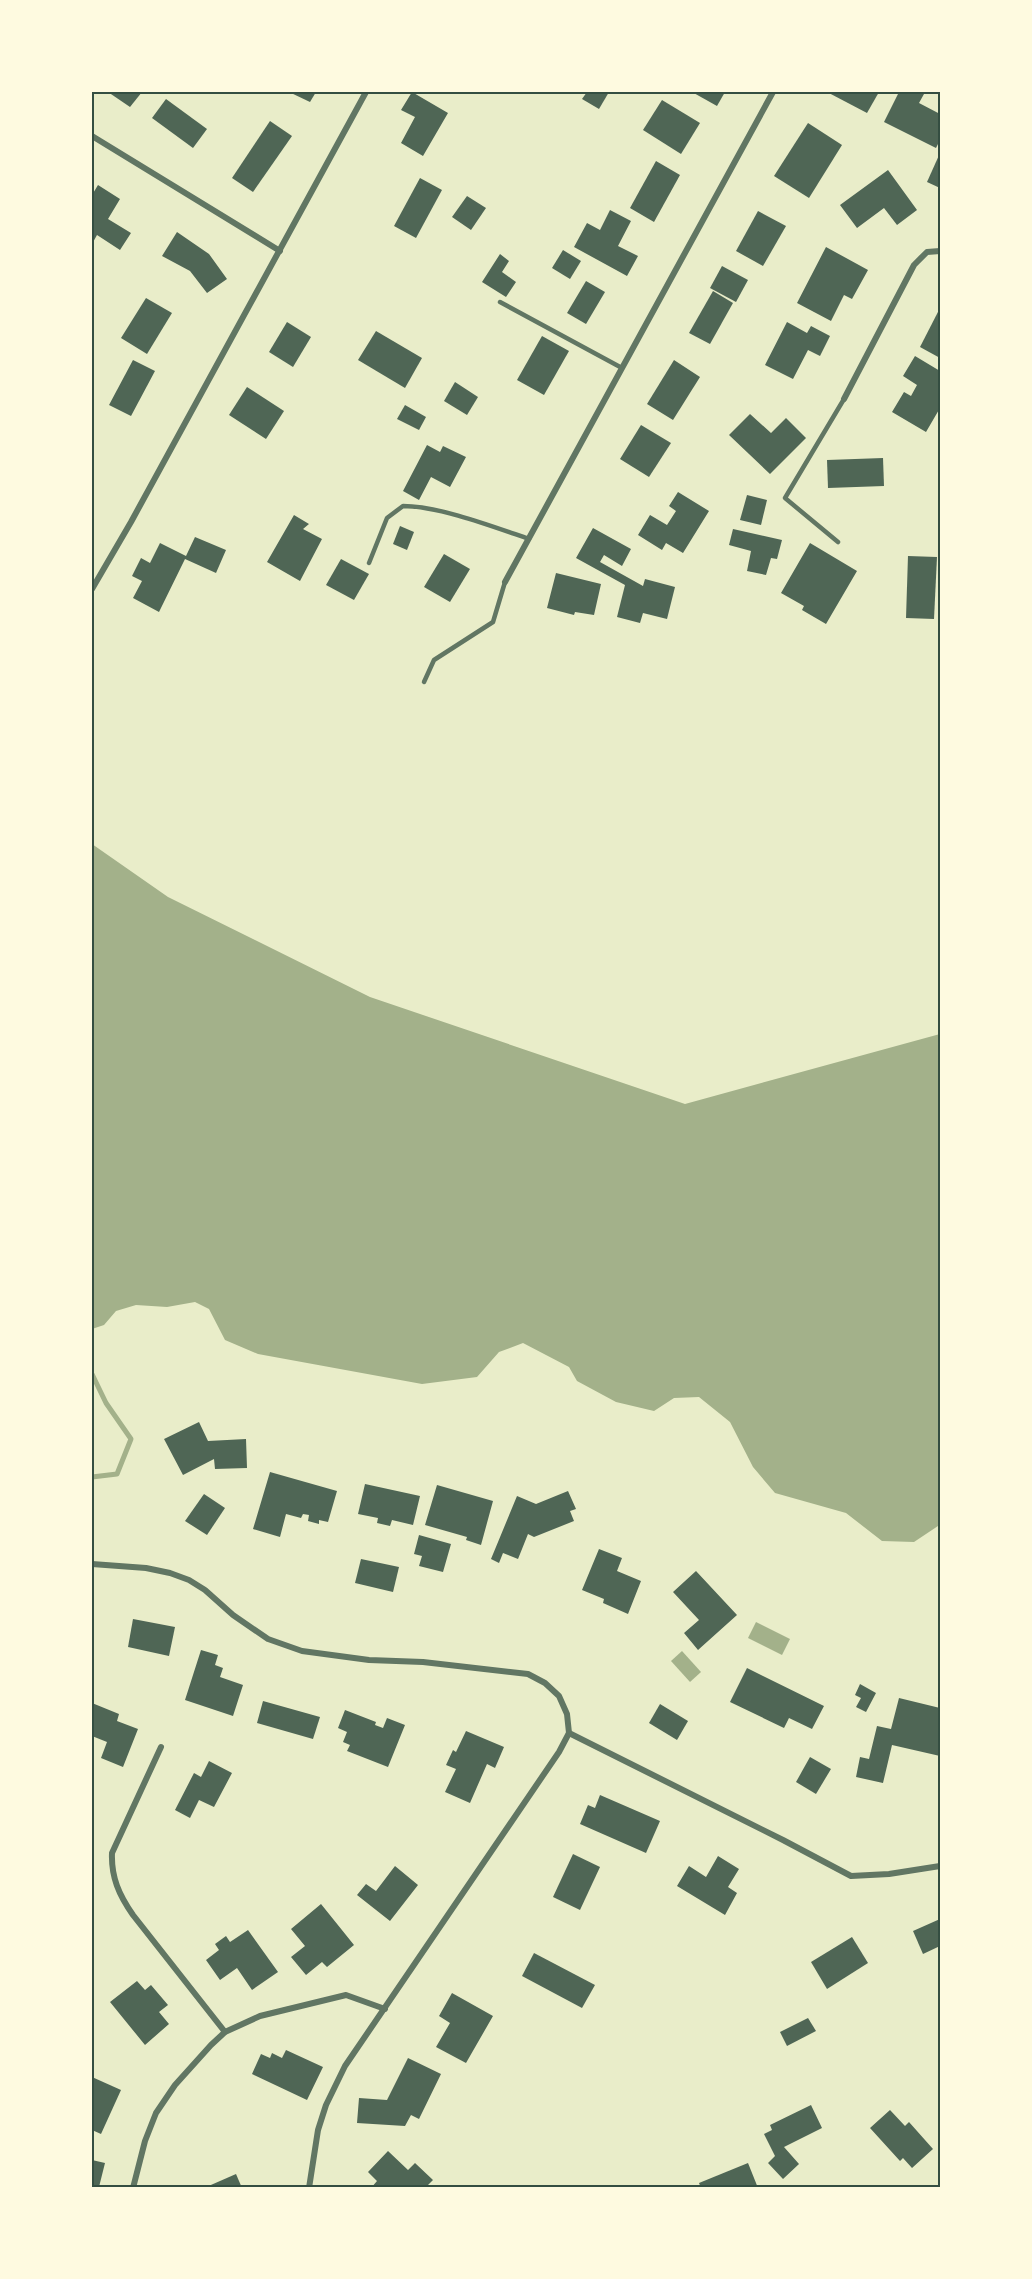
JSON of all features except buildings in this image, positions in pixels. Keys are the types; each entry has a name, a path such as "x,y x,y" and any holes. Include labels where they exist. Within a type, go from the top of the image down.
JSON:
{"street":[{"path":"92,589 131,522 366,92"},
{"path":"506,582 773,92"},
{"path":"92,136 280,251"},
{"path":"844,399 914,265 927,252 940,251"},
{"path":"92,1564 146,1568 189,1580 206,1590 233,1615 268,1639 302,1651 369,1660 423,1662 528,1674 545,1683 559,1696 567,1714 569,1733 559,1752 333,2086 318,2130 309,2187"},
{"path":"569,1733 851,1876 889,1874 940,1866"},
{"path":"161,1747 111,1853 111,1871 123,1901 225,2032"},
{"path":"133,2187 145,2141 156,2113 175,2085 225,2032 260,2016 346,1995 385,2009"}],"lane":[{"path":"500,302 622,368"},
{"path":"838,542 785,498 844,399"},
{"path":"369,563 387,518 403,506 428,509 488,524 529,539"},
{"path":"424,682 434,660 493,622 506,582"}],"shaded area":[{"path":"92,844 168,897 370,997 685,1104 940,1034 940,1518 938,1526 914,1542 882,1541 846,1513 775,1493 753,1467 730,1422 699,1397 674,1398 654,1411 616,1402 577,1381 569,1367 523,1343 499,1352 477,1377 422,1384 258,1354 225,1340 209,1309 195,1302 167,1307 136,1305 116,1311 104,1325 92,1329"},
{"path":"756,1622 790,1639 782,1655 748,1638"},
{"path":"682,1651 701,1672 690,1682 671,1661"}],"waterway":[{"path":"92,1374 106,1403 131,1439 117,1474 92,1477"}]}
